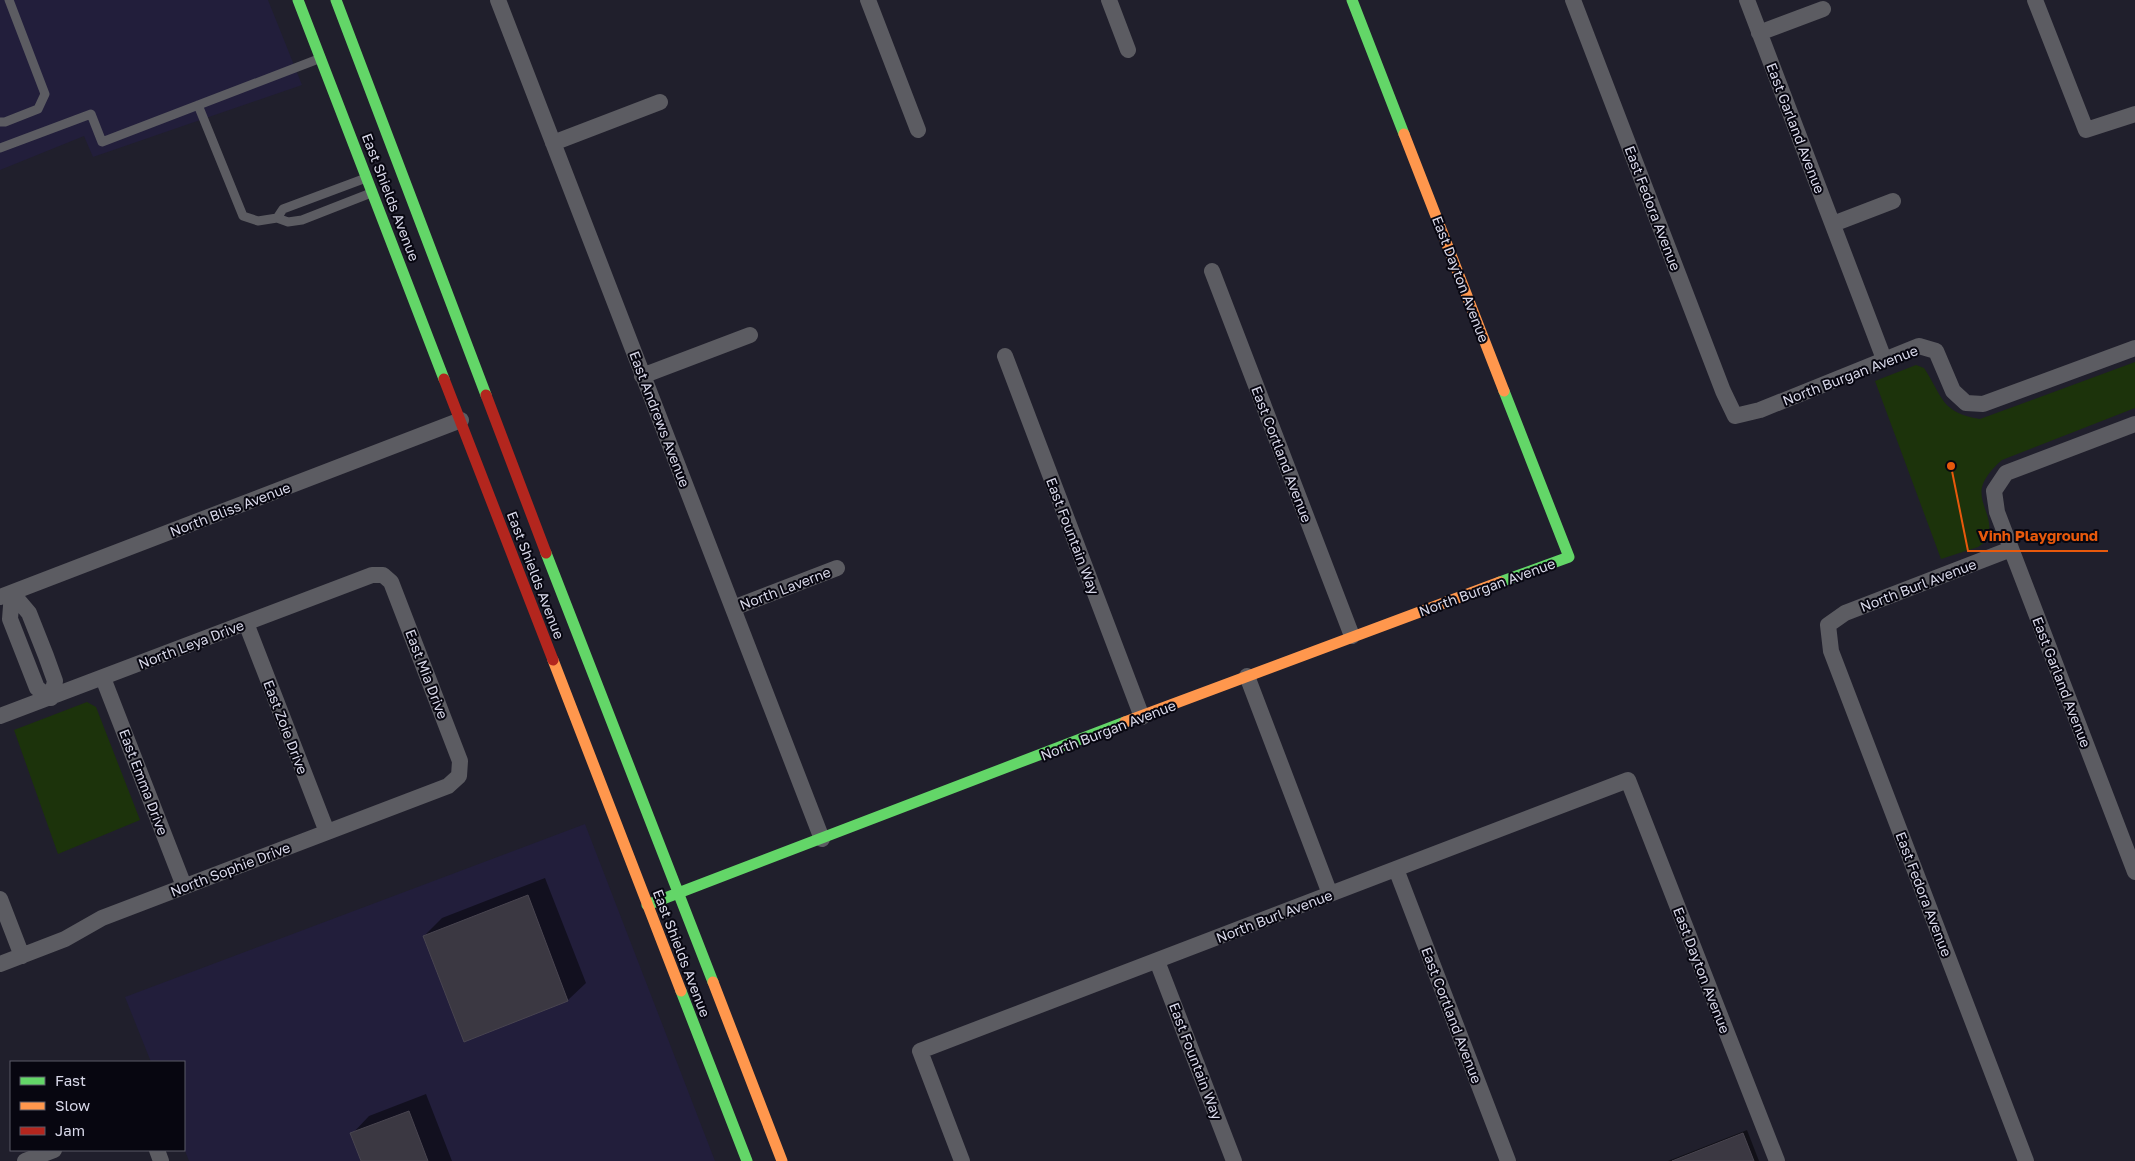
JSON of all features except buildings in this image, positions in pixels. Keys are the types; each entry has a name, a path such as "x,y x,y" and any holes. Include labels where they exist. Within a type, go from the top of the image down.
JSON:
{"main road":[{"name":"East Shields Avenue","path":"298,0 368,177 378,189 467,420 648,905 747,1161"},
{"name":"East Shields Avenue","path":"336,0 578,636 782,1161"},
{"name":"East Dayton Avenue","path":"1352,0 1569,557"},
{"path":"456,349 489,404"},
{"name":"North Burgan Avenue","path":"648,905 1352,636 1569,557"},
{"path":"545,581 578,636"}],"street":[{"name":"East Andrews Avenue","path":"498,0 822,839"},
{"path":"868,0 918,130"},
{"path":"1109,0 1128,50"},
{"name":"East Fedora Avenue","path":"1573,0 1723,392 1735,416"},
{"name":"East Garland Avenue","path":"1747,0 1884,359"},
{"path":"2035,0 2086,130 2135,114"},
{"path":"1759,33 1823,9"},
{"path":"553,143 660,102"},
{"path":"1833,224 1893,201"},
{"name":"East Cortland Avenue","path":"1212,272 1352,636"},
{"path":"642,376 750,334"},
{"name":"North Burgan Avenue","path":"1735,416 1760,410 1919,346 1936,351 1953,391 1966,403 1984,404 2135,348"},
{"name":"East Fountain Way","path":"1005,356 1142,716"},
{"name":"North Bliss Avenue","path":"6,595 467,420"},
{"name":"East Garland Avenue","path":"2135,424 2006,473 1994,491 1997,512 2135,872"},
{"name":"North Burl Avenue","path":"1828,625 1845,613 2011,549"},
{"name":"North Laverne","path":"733,608 837,568"},
{"name":"North Leya Drive","path":"0,716 372,575 383,575"},
{"name":"East Mia Drive","path":"383,575 391,582 460,761 459,776"},
{"path":"6,595 29,613 55,681 51,698 37,688 10,619 6,595"},
{"name":"East Zoie Drive","path":"246,623 327,832"},
{"name":"East Fedora Avenue","path":"1828,625 1831,651 2026,1161"},
{"path":"22,648 33,650 40,639"},
{"path":"1247,676 1330,894"},
{"name":"East Emma Drive","path":"103,678 184,886"},
{"name":"North Sophie Drive","path":"0,964 65,939 102,918 448,786 459,776"},
{"name":"North Burl Avenue","path":"962,1161 920,1051 1628,780"},
{"name":"East Dayton Avenue","path":"1628,780 1777,1161"},
{"name":"East Cortland Avenue","path":"1396,869 1508,1161"},
{"path":"0,899 22,956"},
{"name":"East Fountain Way","path":"1157,961 1234,1161"},
{"path":"25,1161 51,1151"}],"lane":[{"path":"0,122 5,122 38,109 45,94 9,0"},
{"path":"0,148 91,114 102,142 321,58"},
{"path":"198,105 243,216 258,221 277,218 288,222 302,220 378,189"},
{"path":"277,218 283,209 368,177"}],"shaded area":[{"path":"0,0 268,0 302,85 93,157 84,136 0,170"},
{"path":"585,824 715,1161 189,1161 185,1151 185,1061 151,1061 125,997"}],"green space":[{"path":"2135,362 2135,408 2002,460 1983,483 1981,493 1988,518 1988,540 1978,547 1941,559 1875,381 1916,365 1924,368 1944,402 1950,408 1957,413 1980,419"},
{"path":"87,702 96,707 140,820 58,854 14,730"}],"traffic: fast":[{"path":"298,0 444,379"},
{"path":"336,0 486,395"},
{"path":"1352,0 1404,134"},
{"path":"1500,582 1569,557 1504,391"},
{"path":"546,553 713,982"},
{"path":"647,905 1125,722"},
{"path":"681,991 747,1161"}],"traffic: slow":[{"path":"1404,134 1504,391"},
{"path":"1125,722 1500,582"},
{"path":"553,660 681,991"},
{"path":"713,982 782,1161"}],"traffic: jam":[{"path":"444,379 553,660"},
{"path":"486,395 546,553"}],"place":[{"name":"Vinh Playground","path":"1951,466"}]}
